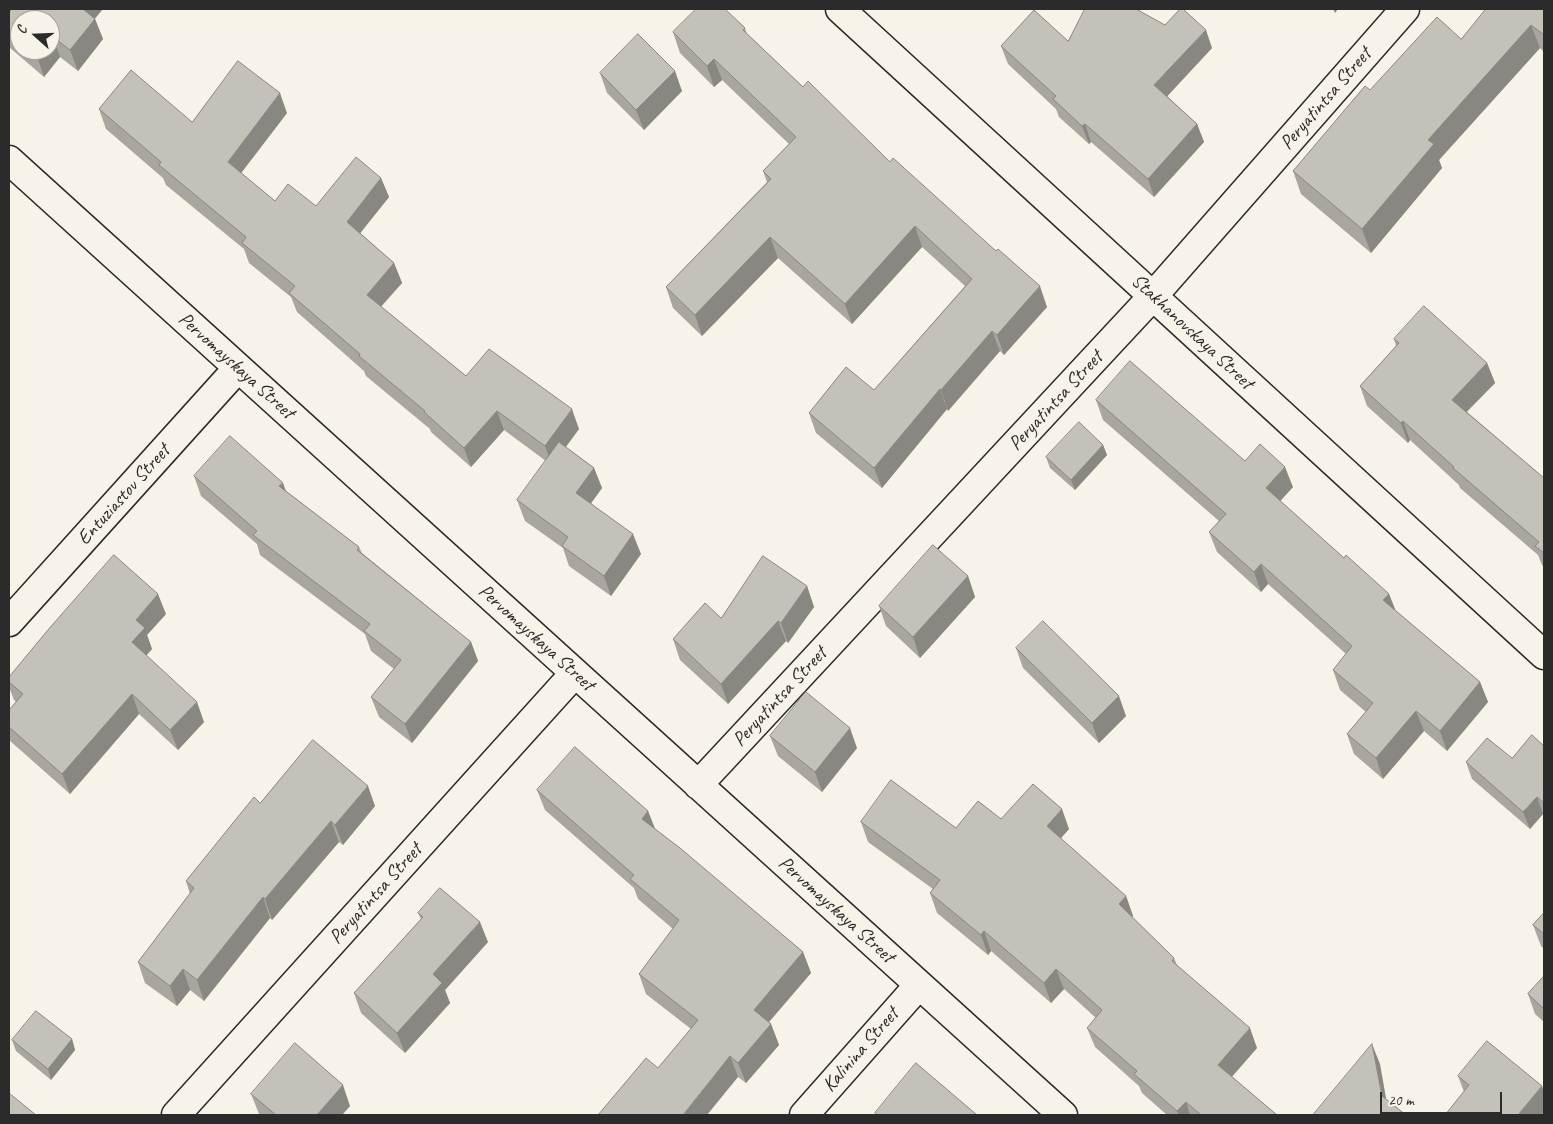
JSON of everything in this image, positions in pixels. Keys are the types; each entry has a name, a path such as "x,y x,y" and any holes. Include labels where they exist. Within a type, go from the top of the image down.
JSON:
{"street":[{"name":"Stakhanovskaya Street","path":"840,9 1544,655"},
{"name":"Peryatintsa Street","path":"698,785 1153,296 1405,9"},
{"name":"Pervomayskaya Street","path":"9,160 1063,1115"},
{"name":"Entuziastov Street","path":"9,622 238,368"},
{"name":"Peryatintsa Street","path":"176,1115 575,673"},
{"name":"Kalinina Street","path":"804,1115 919,985"}],"building":[{"path":"83,9 95,19 70,50 60,42 60,10 11,10"},
{"path":"696,9 725,9 745,28 743,30 803,87 808,81 890,162 893,158 996,251 998,249 1040,286 997,335 992,331 940,389 874,468 809,413 846,367 874,390 972,279 915,226 845,304 770,237 695,315 666,287 771,179 763,171 796,137 714,59 707,66 673,32"},
{"path":"1085,9 1136,9 1165,25 1180,9 1183,9 1206,30 1154,85 1197,124 1148,179 1085,124 1082,126 1053,99 1056,96 1001,46 1034,10 1068,41"},
{"path":"1486,9 1544,9 1544,35 1531,25 1428,140 1434,144 1362,229 1293,171 1365,86 1370,90 1437,17 1461,39"},
{"path":"10,12 10,34 9,33"},
{"path":"638,34 675,71 636,110 600,73"},
{"path":"238,61 280,93 228,162 275,201 288,184 316,206 356,157 381,178 347,222 394,263 367,295 466,376 489,349 572,409 545,446 497,411 464,448 425,411 359,356 360,354 289,293 295,286 242,243 246,237 159,165 161,162 99,109 131,70 192,122"},
{"path":"1424,306 1487,363 1452,400 1544,478 1544,553 1535,546 1539,542 1453,468 1403,421 1401,423 1360,386 1399,343 1394,339"},
{"path":"1130,361 1245,461 1260,444 1285,467 1266,488 1344,558 1346,555 1389,594 1383,600 1480,682 1440,731 1416,711 1376,758 1347,734 1373,703 1333,670 1352,646 1261,564 1254,572 1209,532 1226,514 1096,400"},
{"path":"1079,422 1103,445 1071,480 1046,457"},
{"path":"230,436 283,483 279,486 359,547 357,550 471,642 405,724 371,697 401,660 364,631 370,624 253,535 257,531 194,476"},
{"path":"559,442 594,468 576,493 633,534 604,576 562,546 568,537 517,500"},
{"path":"933,545 968,576 913,637 879,606"},
{"path":"114,555 158,594 136,620 145,628 132,642 197,702 170,730 132,694 62,774 9,727 9,710 23,694 9,682 9,677"},
{"path":"763,556 807,586 781,623 778,621 721,684 673,639 705,603 721,618"},
{"path":"1043,621 1119,696 1092,723 1016,648"},
{"path":"806,692 850,728 815,772 770,736"},
{"path":"1532,735 1544,746 1544,803 1537,797 1523,812 1466,762 1487,738 1512,758"},
{"path":"313,740 368,786 335,825 331,821 265,899 263,897 197,980 183,969 170,986 138,962 194,888 186,881 254,797 260,803"},
{"path":"575,747 648,811 642,819 680,848 803,952 754,1010 771,1024 738,1063 730,1056 683,1115 598,1115 646,1058 658,1068 698,1020 639,974 679,920 630,879 634,875 537,790"},
{"path":"891,780 956,828 978,801 1001,819 1033,784 1062,809 1047,826 1126,896 1119,904 1174,958 1172,961 1250,1028 1218,1065 1277,1115 1201,1115 1186,1102 1177,1111 1134,1074 1137,1071 1087,1028 1102,1010 1056,969 1044,983 984,931 981,935 930,893 940,880 861,822"},
{"path":"440,888 480,922 433,974 442,983 397,1033 354,993 423,917 418,913"},
{"path":"1544,913 1544,934 1533,925"},
{"path":"1544,976 1544,1009 1528,994"},
{"path":"36,1011 72,1039 48,1069 12,1040"},
{"path":"1487,1041 1542,1086 1518,1115 1445,1115 1469,1085 1458,1076"},
{"path":"295,1043 343,1085 317,1115 276,1115 251,1094"},
{"path":"1372,1044 1382,1096 1406,1115 1313,1115"},
{"path":"916,1063 977,1115 878,1115 875,1113"},
{"path":"9,1093 36,1115 9,1115"}]}
